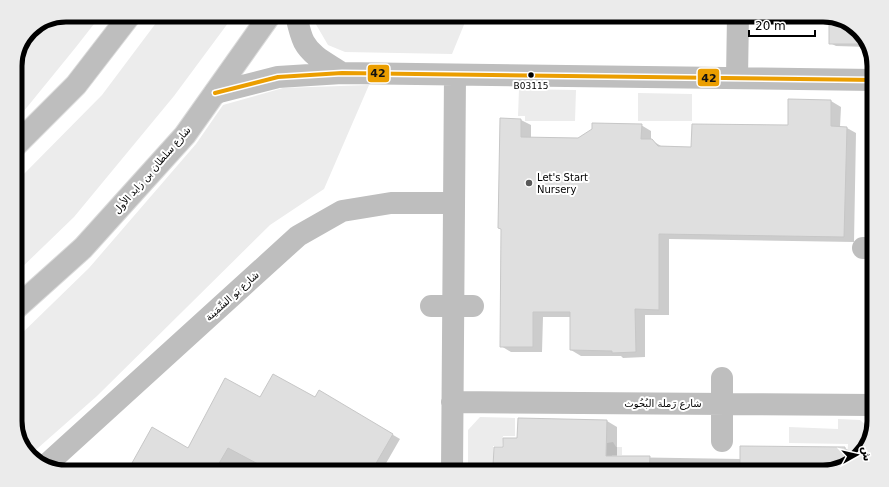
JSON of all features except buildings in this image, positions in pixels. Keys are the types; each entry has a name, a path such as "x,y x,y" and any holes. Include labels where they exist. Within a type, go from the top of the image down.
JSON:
{"street":[{"path":"22,139 76,86 125,22"},
{"name":"شارع سلطان بن زايد الأول","path":"22,304 83,248 185,136 265,22"},
{"path":"298,22 304,42 309,49 316,57 342,73"},
{"path":"737,78 738,22"},
{"path":"215,93 278,77 342,73 867,80"},
{"path":"452,465 452,402 463,306 454,203 455,75"},
{"name":"شارع يَو السِّمَينة","path":"50,462 298,236 342,211 391,203 454,203"},
{"path":"431,306 463,306"},
{"path":"722,378 722,441"},
{"name":"شارع رَملة البُحُوث","path":"452,402 867,405"}],"shaded area":[{"path":"66,22 96,22 22,113 22,63 31,39 49,25"},
{"path":"157,22 229,22 174,96 74,217 22,267 22,176 102,95"},
{"path":"315,22 465,22 452,54 345,52 328,45"},
{"path":"369,85 324,189 270,225 97,396 34,451 24,435 22,424 22,333 89,268 196,144 223,105 283,88"},
{"path":"519,89 576,90 575,121 525,121 525,116 518,116"},
{"path":"638,93 692,94 692,121 638,121"},
{"path":"480,417 515,418 515,436 503,436 502,446 493,446 493,465 468,465 468,430"},
{"path":"838,419 860,420 866,426 865,435 860,445 847,457 848,444 789,443 789,427 838,429"},
{"path":"613,442 616,447 622,447 622,455 612,455 612,465 610,465 597,449 607,443"}],"transit line":[{"name":"42","path":"215,93 278,77 342,73 867,80"}],"place":[{"name":"B03115","path":"531,75"},
{"name":"Let's Start Nursery","path":"529,183"}]}
